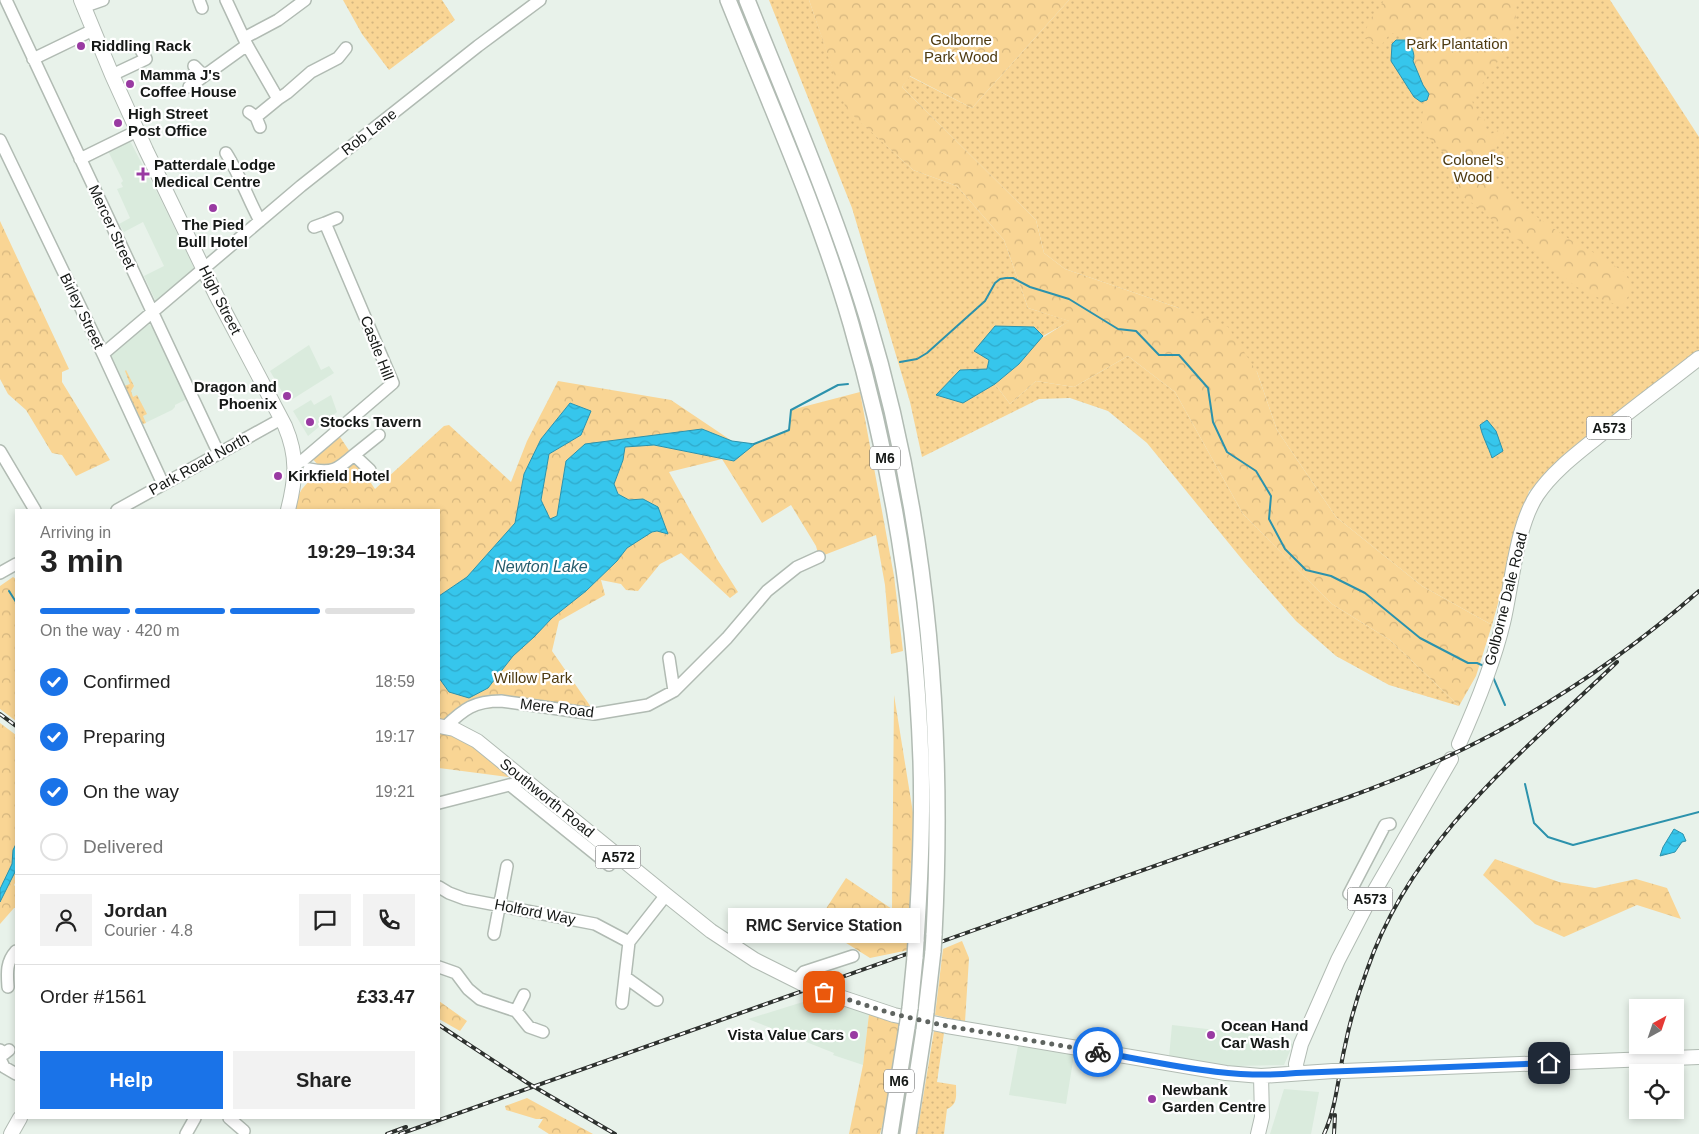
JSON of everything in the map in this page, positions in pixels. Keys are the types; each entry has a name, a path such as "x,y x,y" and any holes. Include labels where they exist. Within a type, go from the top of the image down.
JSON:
{"highway":[{"name":"M6","path":"728,0 817,222 835,272 864,372 886,465 902,552 917,695 921,761 921,824 915,958 910,1008 890,1134"},
{"name":"M6","path":"746,0 833,216 850,265 880,365 907,482 919,552 934,690 938,829 933,951 924,1030 908,1134"}],"main road":[{"name":"High Street","path":"82,3 137,132 203,269 306,467 294,482 288,509"},
{"name":"Golborne Dale Road","path":"1458,744 1490,667 1503,625 1523,528 1530,508 1545,485 1574,456 1699,358"},
{"name":"Southworth Road","path":"442,726 462,732 477,741 666,896 732,945 755,960 816,989 894,1014 947,1026 1217,1072 1267,1075 1301,1072"},
{"name":"A573","path":"1301,1072 1301,1044 1338,960 1367,904 1450,759"},
{"name":"A572","path":"1301,1072 1699,1057"},
{"path":"1258,1134 1267,1075"},
{"path":"11,1134 19,1119"}],"street":[{"name":"Mercer Street","path":"6,0 219,454"},
{"path":"82,3 103,0"},
{"path":"226,0 245,41 278,99"},
{"name":"Rob Lane","path":"103,354 301,186 540,0"},
{"path":"189,87 245,41 306,2"},
{"path":"33,59 93,30"},
{"path":"255,119 311,72 338,58 346,47"},
{"path":"112,75 147,55"},
{"path":"194,66 204,76"},
{"path":"80,159 137,132"},
{"name":"Birley Street","path":"0,140 163,484"},
{"path":"226,153 238,172 248,199 260,221"},
{"name":"Castle Hill","path":"306,467 394,383 319,225 337,218"},
{"name":"Park Road North","path":"119,509 281,419"},
{"path":"306,467 326,471 338,469 379,435"},
{"path":"0,451 34,509"},
{"path":"354,455 370,470"},
{"name":"Mere Road","path":"442,726 468,707 485,701 500,701 594,714 648,705 674,691 727,638 767,591 797,566 818,557"},
{"path":"670,655 674,691"},
{"path":"440,803 527,781"},
{"path":"510,785 605,866"},
{"path":"1367,904 1349,894 1384,825 1390,824"},
{"path":"494,934 507,866"},
{"name":"Holford Way","path":"440,888 465,899 595,924 630,942"},
{"path":"622,1003 630,942 666,896"},
{"path":"8,989 8,963 15,952"},
{"path":"799,982 804,972 853,956"},
{"path":"456,973 462,962"},
{"path":"440,967 456,973 468,989 480,999 516,1011 528,1027 546,1033"},
{"path":"625,976 657,1000"},
{"path":"516,1011 525,993"},
{"path":"3,1054 4,1067 15,1073"},
{"path":"186,1134 193,1119"},
{"path":"230,1119 243,1131"}],"shaded area":[{"path":"130,141 195,270 156,302 144,276 164,266 143,222 124,232 119,224 130,218 117,189 123,187 121,183 123,181 108,151"},
{"path":"149,324 153,328 187,399 175,405 172,410 143,424 111,356"},
{"path":"309,345 321,370 329,366 334,373 288,402 270,371"},
{"path":"331,395 337,412 308,436 293,411 311,400 314,405"},
{"path":"810,997 869,1014 863,1065 833,1055 834,1053 748,1019 806,1001"},
{"path":"1172,1025 1251,1034 1252,1032 1293,1044 1284,1065 1234,1066 1169,1057"},
{"path":"1018,1046 1074,1055 1066,1104 1009,1095"},
{"path":"1284,1089 1319,1092 1311,1134 1270,1134"}],"green space":[{"path":"343,0 442,0 455,20 389,70 362,34"},
{"path":"769,0 809,0 847,109 913,170 957,186 1004,240 1028,308 1070,321 1043,336 1034,327 989,360 987,370 963,403 995,384 1010,404 1036,381 1074,387 1128,356 1175,392 1243,514 1332,604 1390,640 1459,706 1389,685 1336,656 1296,621 1245,563 1147,443 1108,411 1070,398 1039,399 922,457 910,402 852,208"},
{"name":"Golborne Park Wood","path":"809,0 1069,0 972,108 910,76 902,87 1036,220 1044,253 1065,269 1228,327 1257,372 1277,430 1336,517 1422,586 1492,625 1476,676 1459,706 1390,640 1332,604 1243,514 1175,392 1128,356 1074,387 1036,381 1010,404 995,384 1019,364 1039,340 1069,321 1028,308 1004,240 957,186 913,170 846,109"},
{"name":"Colonel's Wood","path":"1069,0 1610,0 1699,137 1699,353 1529,491 1492,625 1422,586 1336,517 1277,430 1257,372 1179,308 1065,269 1044,253 1036,220 902,87 909,76 972,108"},
{"name":"Park Plantation","path":"1384,0 1517,0 1514,38 1472,99 1475,114 1485,120 1485,137 1507,126 1493,155 1491,178 1525,209 1569,239 1624,272 1628,277 1631,290 1625,303 1620,306 1575,286 1528,246 1508,234 1479,208 1462,196 1450,169 1452,161 1425,134 1423,129 1423,113 1429,94 1416,71 1407,40 1396,32 1389,35 1380,47 1364,38 1369,20"},
{"path":"0,221 69,369 62,372 62,382 110,460 76,476 62,455 52,453 26,410 8,394 0,379"},
{"path":"126,370 134,386 131,391 133,397 137,395 147,414 143,416 146,423 143,424 124,386 130,384"},
{"path":"558,381 671,400 732,441 702,429 566,461 557,516 550,519 541,500 549,454 581,435 591,411 570,403 541,439 524,474 515,523 467,577 440,595 440,509 291,509 302,489 309,481 323,471 311,457 340,437 375,489 444,426 449,425 511,482 527,441"},
{"name":"Willow Park","path":"860,392 894,576 903,651 891,654 885,585 876,535 819,557 816,546 791,505 762,523 722,459 669,472 717,559 738,592 730,598 681,553 660,564 638,591 626,590 621,584 601,580 605,595 559,621 552,651 591,707 493,708 464,711 448,732 460,734 516,778 440,768 440,679 449,692 488,688 513,656 552,618 586,591 617,561 627,548 652,532 657,531 643,499 624,498 616,490 614,484 623,460 624,447 654,445 734,461 755,444 789,430 791,410"},
{"path":"13,577 15,578 15,720 0,709 0,586"},
{"path":"894,695 914,819 909,950 870,958 816,924 846,878 892,909"},
{"path":"0,723 15,734 15,908 0,924"},
{"path":"1495,859 1559,882 1595,888 1636,879 1667,888 1681,919 1637,905 1564,937 1535,924 1483,875"},
{"path":"962,941 969,958 965,1022 935,1015 943,949"},
{"path":"440,1002 467,1021 460,1031 440,1020"},
{"path":"869,1014 900,1023 886,1112 880,1134 849,1134 863,1065"},
{"path":"934,1031 944,1033 937,1082 956,1085 956,1099 953,1105 947,1109 944,1134 917,1134"},
{"path":"527,1098 593,1134 549,1134 538,1127 543,1119 536,1119 506,1110 505,1106"}],"water":[{"path":"1396,40 1407,40 1411,47 1414,56 1413,61 1429,94 1427,100 1421,102 1414,97 1391,61 1392,44"},
{"path":"995,326 1034,327 1043,336 1019,364 995,384 963,403 936,395 960,370 987,369 989,360 974,351"},
{"name":"Newton Lake","path":"570,403 591,411 581,435 549,454 541,500 550,519 557,516 566,461 585,444 702,429 732,441 755,444 734,461 654,445 625,447 623,460 614,484 618,494 629,500 643,499 658,507 668,534 657,531 652,532 627,548 617,561 586,591 552,618 513,656 488,688 469,698 449,692 440,679 440,595 467,577 515,523 524,474 541,439"},
{"path":"1487,420 1496,431 1503,451 1492,458 1480,425"},
{"path":"1674,829 1683,834 1686,841 1682,842 1675,852 1660,856 1663,847"},
{"path":"15,846 15,872 0,902 0,889 12,864"}],"waterway":[{"path":"900,362 917,359 927,353 985,301 995,283 1000,279 1006,278 1013,278 1030,287 1069,299 1118,329 1136,331 1159,355 1179,355 1208,388 1213,422 1227,452 1256,471 1271,496 1269,519 1285,549 1306,570 1331,576 1365,593 1420,638 1468,663 1477,663 1484,666"},
{"path":"754,444 789,430 791,410 838,385 848,384"},
{"path":"9,591 15,600"},
{"path":"1493,677 1505,705"},
{"path":"1525,784 1534,823 1548,837 1573,845 1699,812"}],"railway":[{"path":"400,1134 1346,798 1402,776 1475,743 1547,703 1625,650 1699,591"},
{"path":"1324,1134 1332,1113 1349,1027 1367,970 1387,923 1412,880 1441,839 1473,801 1508,765 1617,662"},
{"path":"0,714 15,725"},
{"path":"440,1026 526,1082 615,1134"},
{"path":"1334,1134 1335,1115"},
{"path":"387,1134 406,1127"}],"way so far":[{"path":"824,992 894,1014 947,1026 1098,1052"}],"place":[{"name":"Riddling Rack","path":"81,46"},
{"name":"Mamma J's Coffee House","path":"130,84"},
{"name":"High Street Post Office","path":"118,123"},
{"name":"Patterdale Lodge Medical Centre","path":"143,174"},
{"name":"The Pied Bull Hotel","path":"213,208"},
{"name":"Dragon and Phoenix","path":"287,396"},
{"name":"Stocks Tavern","path":"310,422"},
{"name":"Kirkfield Hotel","path":"278,476"},
{"name":"RMC Service Station","path":"824,992"},
{"name":"Vista Value Cars","path":"854,1035"},
{"name":"Ocean Hand Car Wash","path":"1211,1035"},
{"name":"Newbank Garden Centre","path":"1152,1099"}],"route":[{"path":"1098,1052 1226,1073 1261,1076 1549,1063"}]}
